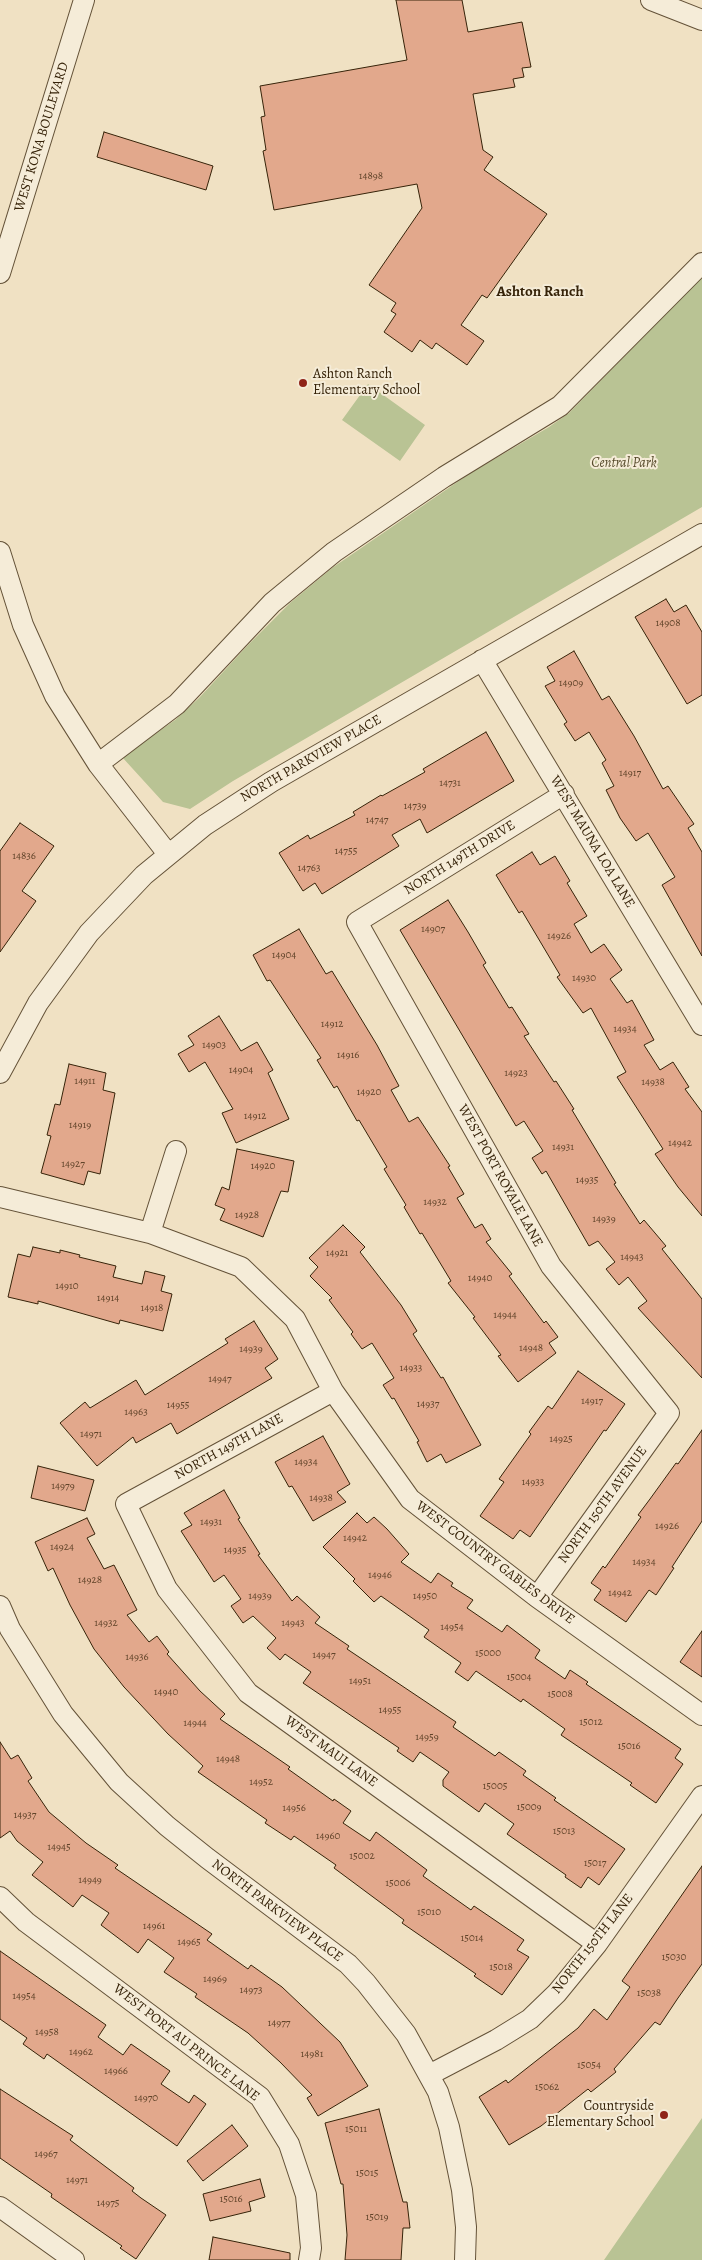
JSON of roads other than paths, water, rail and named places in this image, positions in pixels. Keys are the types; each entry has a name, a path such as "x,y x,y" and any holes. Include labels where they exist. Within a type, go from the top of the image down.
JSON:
{"street":[{"name":"WEST KONA BOULEVARD","path":"0,273 84,0"},
{"path":"651,0 702,20"},
{"path":"98,764 177,704 272,604 334,552 444,477 560,406 702,263"},
{"name":"NORTH PARKVIEW PLACE","path":"0,1073 38,1003 71,955 124,894 168,854 205,825 248,796 482,660 700,539"},
{"path":"1,561 38,663 63,710 98,764 168,854"},
{"name":"WEST MAUNA LOA LANE","path":"482,660 702,1025"},
{"name":"NORTH 149TH DRIVE","path":"356,922 564,794"},
{"name":"WEST PORT ROYALE LANE","path":"356,922 551,1266 669,1414"},
{"path":"150,1233 176,1150"},
{"name":"WEST COUNTRY GABLES DRIVE","path":"0,1197 150,1233 241,1267 296,1319 332,1390 410,1499 537,1597 702,1715"},
{"name":"NORTH 149TH LANE","path":"126,1504 332,1390"},
{"name":"NORTH 150TH AVENUE","path":"537,1597 669,1414"},
{"name":"WEST MAUI LANE","path":"126,1504 167,1589 248,1693 597,1944"},
{"name":"NORTH PARKVIEW PLACE","path":"0,1606 10,1629 63,1714 119,1782 200,1853 348,1964 366,1983 406,2034 438,2092 449,2127 462,2190 466,2227 465,2260"},
{"name":"NORTH 150TH LANE","path":"429,2075 496,2040 530,2019 556,1993 597,1944 702,1796"},
{"name":"WEST PORT AU PRINCE LANE","path":"0,1898 26,1922 260,2097 289,2144 306,2195 311,2248 309,2260"},
{"path":"0,2207 74,2260"}],"place":[{"name":"Ashton Ranch Elementary School","path":"303,383"},
{"name":"Countryside Elementary School","path":"664,2115"}],"district":[{"name":"Ashton Ranch","path":"540,292"}],"park label":[{"name":"Central Park","path":"624,464"}]}
